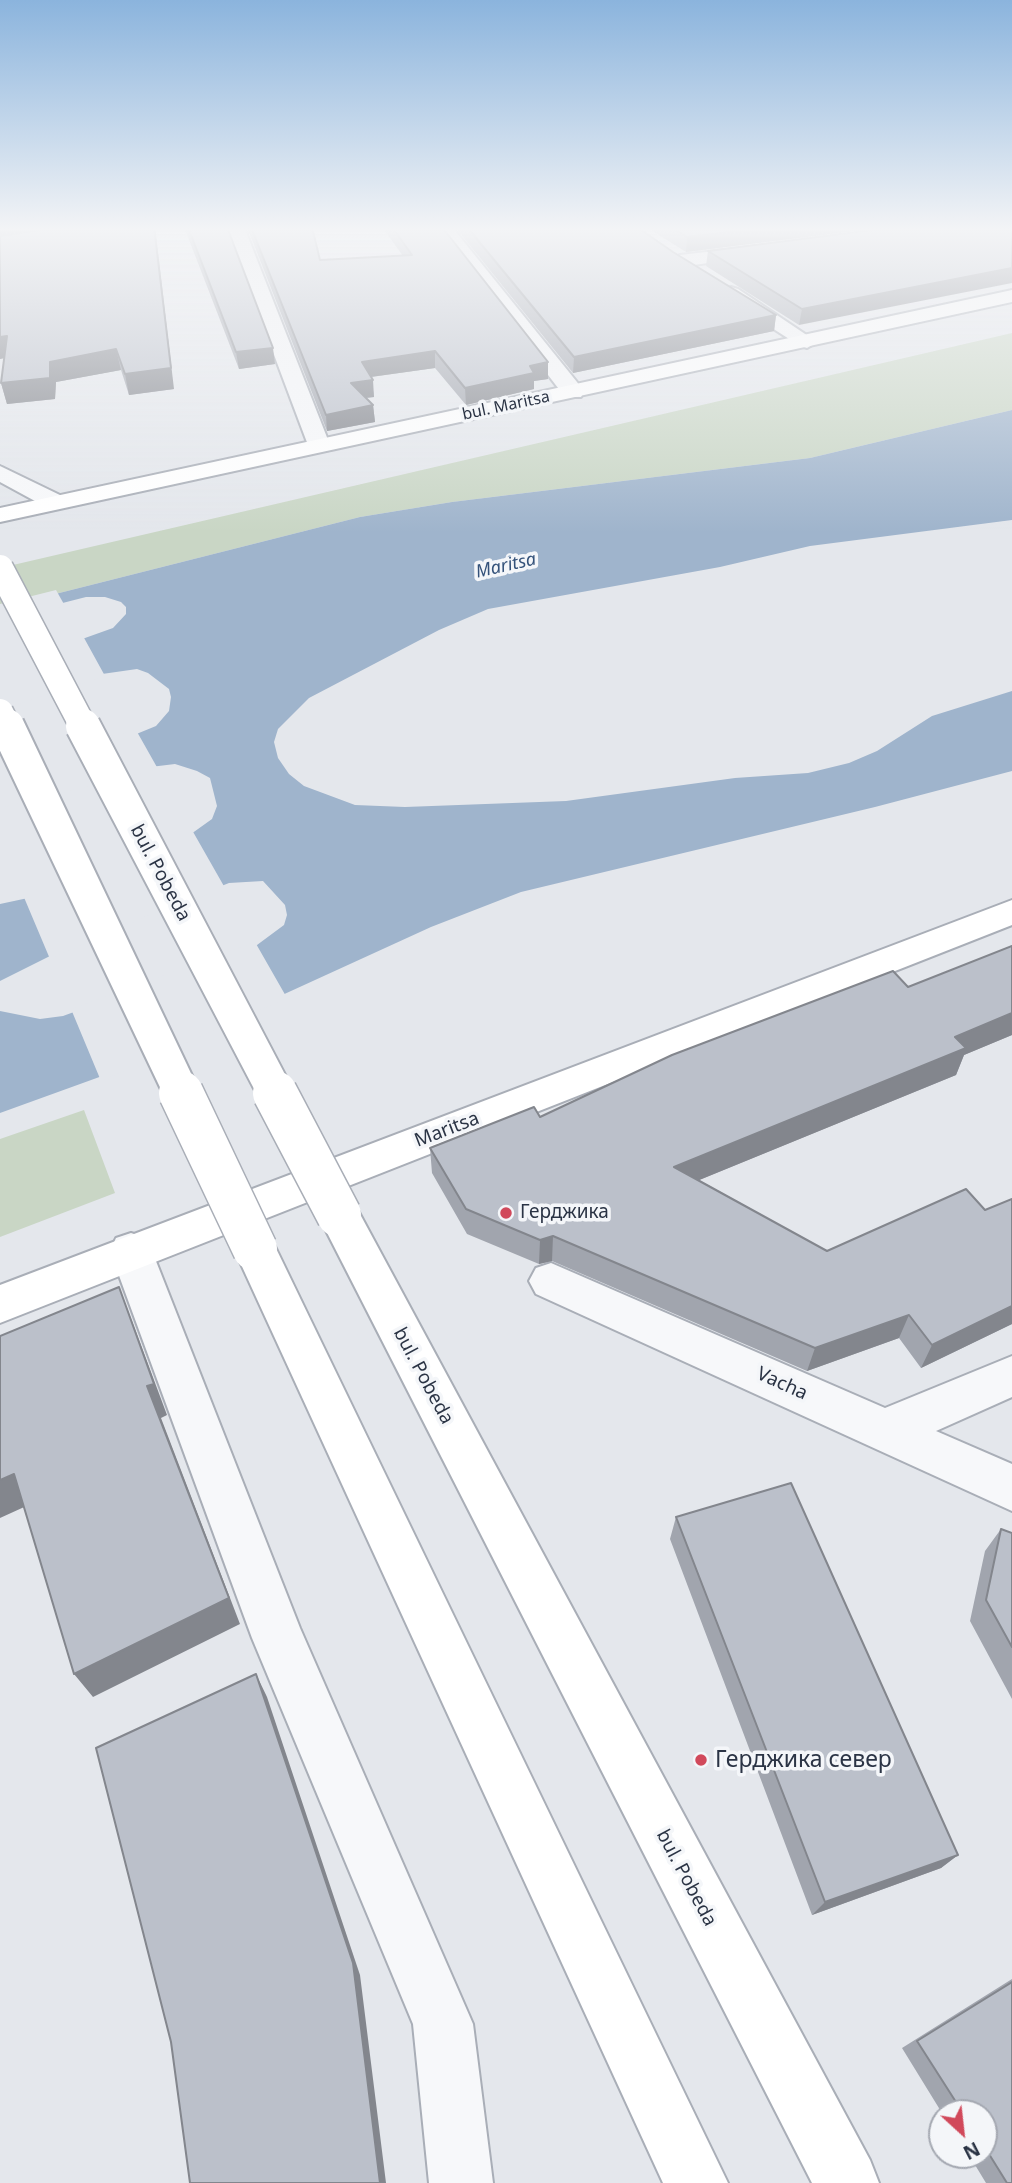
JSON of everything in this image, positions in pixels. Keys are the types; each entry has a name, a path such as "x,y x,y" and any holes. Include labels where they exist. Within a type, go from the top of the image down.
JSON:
{"main road":[{"name":"bul. Maritsa","path":"0,515 865,329"},
{"name":"bul. Pobeda","path":"0,568 847,2183"},
{"path":"0,712 696,2183"},
{"name":"Maritsa","path":"0,1304 131,1251 1012,912"}],"street":[{"path":"274,329 319,445"},
{"path":"523,329 573,392"},
{"path":"787,329 807,342"},
{"path":"0,473 55,502"},
{"path":"131,1251 278,1638 443,2024 461,2183"},
{"name":"Vacha","path":"551,1281 1012,1488"},
{"path":"886,1430 1012,1376"}],"green space":[{"path":"1012,333 1012,410 810,458 452,502 360,517 0,608 0,568"},
{"path":"84,1110 115,1193 0,1237 0,1139"}],"water":[{"path":"1012,410 1012,520 810,546 720,567 488,609 439,630 309,698 278,729 274,742 278,758 289,774 304,786 355,805 405,807 566,801 735,778 808,773 849,763 877,751 932,716 1012,691 1012,771 875,807 521,892 431,927 116,1071 0,1113 0,1011 40,1019 63,1016 257,945 284,925 287,915 285,905 263,881 229,883 74,944 0,981 0,904 28,898 184,839 212,819 217,806 210,778 197,771 175,764 142,768 134,735 156,726 169,711 169,689 148,673 137,669 88,676 71,643 113,628 126,614 126,607 121,602 105,597 86,597 0,619 0,608 360,517 452,502 810,458"}],"pier":[{"path":"56,590 65,606 0,623 0,604"},
{"path":"83,636 105,676 0,710 0,659"},
{"path":"136,730 158,769 0,808 0,767"},
{"path":"192,830 225,888 147,916 50,959 23,895"},
{"path":"255,942 287,998 101,1081 71,1009"}],"building":[{"path":"0,329 166,329 171,368 125,374 116,349 50,362 50,378 1,383 7,336 0,337"},
{"path":"227,329 266,329 273,348 236,352"},
{"path":"292,329 522,329 548,362 530,366 534,373 465,388 435,351 362,362 373,380 351,383 373,405 326,415"},
{"path":"551,329 709,329 574,357"},
{"path":"1012,946 1012,1013 955,1037 966,1048 674,1167 827,1251 966,1189 985,1210 1012,1199 1012,1306 932,1345 909,1315 815,1348 553,1236 540,1240 466,1209 430,1148 534,1107 540,1117 672,1055 893,971 908,987"},
{"path":"119,1287 154,1384 147,1386 229,1598 74,1674 14,1474 0,1480 0,1336"},
{"path":"791,1483 958,1855 825,1902 676,1517"},
{"path":"1001,1529 1012,1533 1012,1647 986,1600"},
{"path":"256,1674 353,1963 380,2183 190,2183 171,2042 96,1748"},
{"path":"1012,1982 1012,2183 1007,2183 998,2169 998,2099 954,2099 917,2041"}],"place":[{"name":"Герджика","path":"506,1213"},
{"name":"Герджика север","path":"701,1760"}]}
